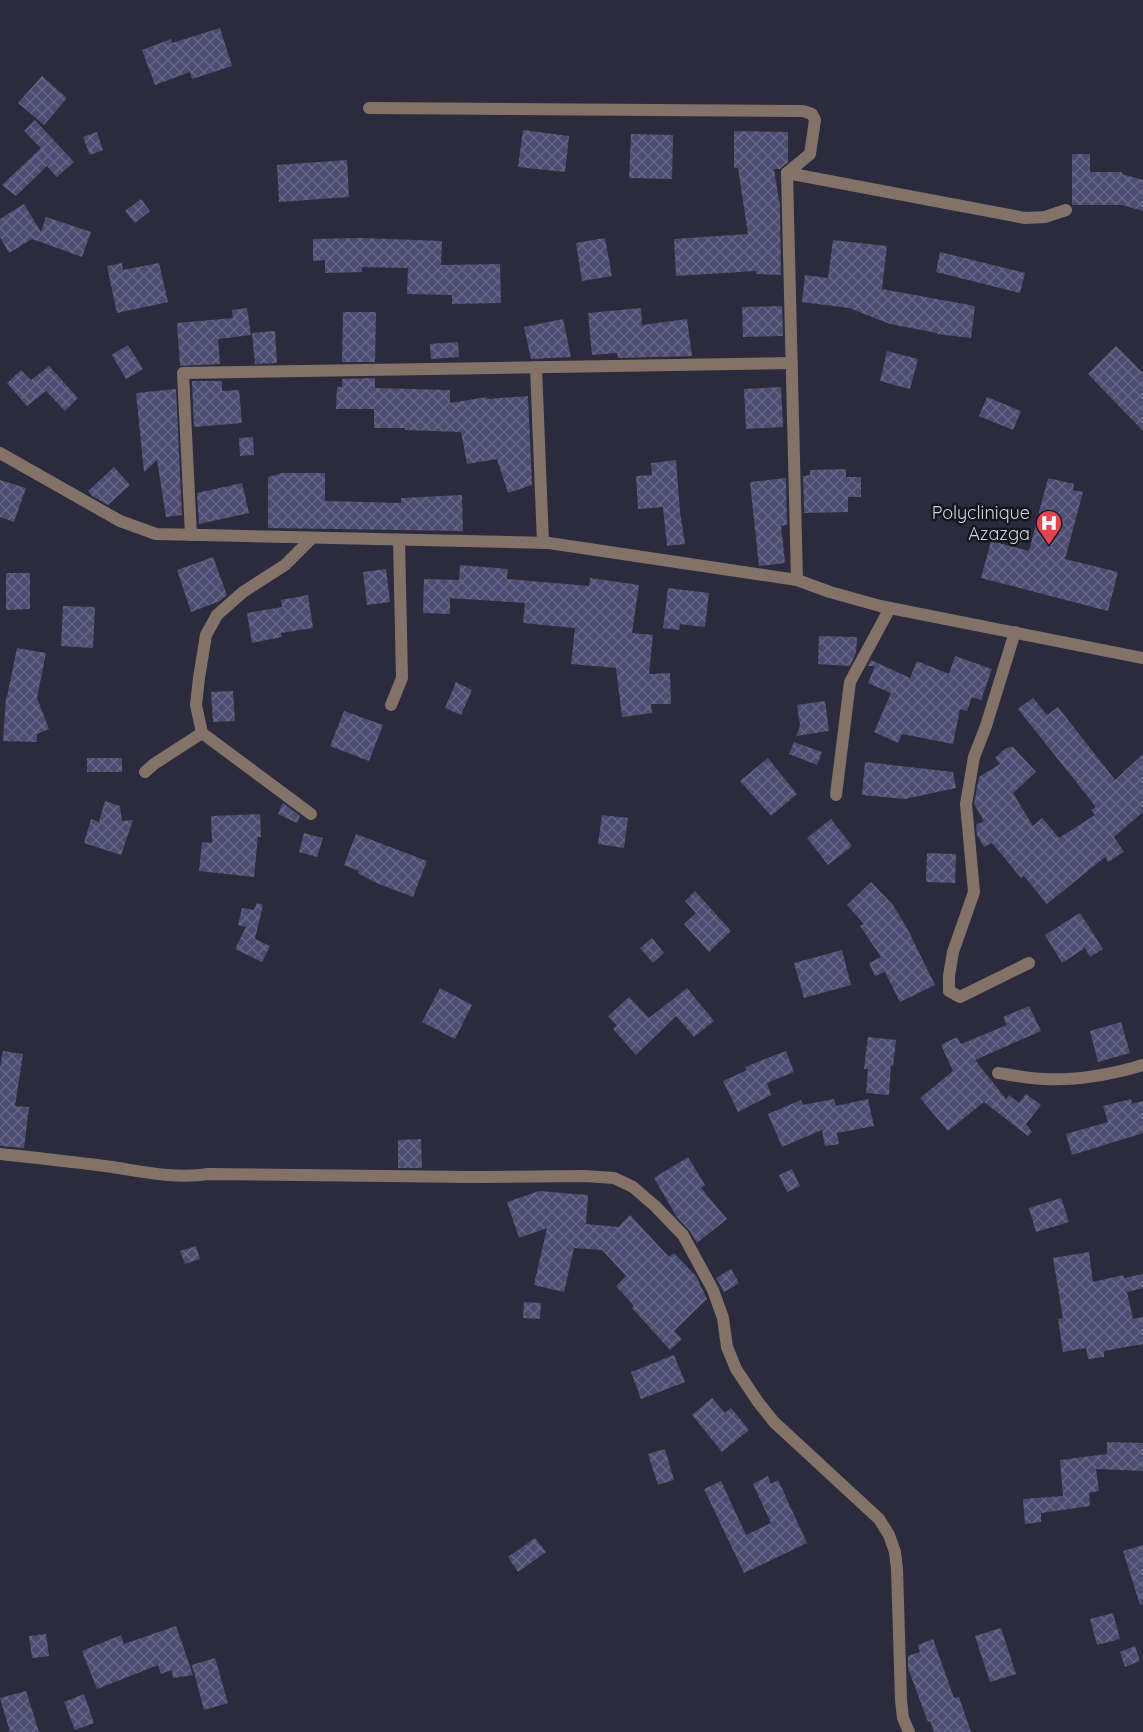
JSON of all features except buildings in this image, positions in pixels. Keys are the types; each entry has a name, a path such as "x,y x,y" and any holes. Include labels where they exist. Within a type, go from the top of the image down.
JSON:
{"street":[{"path":"369,108 803,111 812,114 815,120 810,154 787,173"},
{"path":"787,173 1025,218 1045,217 1066,210"},
{"path":"787,173 797,580"},
{"path":"191,535 183,373 792,363"},
{"path":"536,367 543,543"},
{"path":"0,453 120,521 156,534 543,543 797,580 830,592 890,608 1143,658"},
{"path":"311,814 202,733 196,705 206,635 217,615 243,592 285,565 312,538"},
{"path":"392,705 402,678 399,540"},
{"path":"836,795 850,682 890,608"},
{"path":"1015,632 974,758 966,804 974,892 953,952 949,991 960,998 1029,963"},
{"path":"145,772 202,733"},
{"path":"998,1073 1045,1079 1070,1078 1129,1070 1143,1065"},
{"path":"0,1154 189,1177 209,1174 574,1176 614,1178 633,1186 682,1235 713,1290 723,1318 727,1347 736,1369 758,1402 774,1422 872,1511 889,1535 895,1552 897,1569 901,1700 903,1718 909,1732"}],"place":[{"name":"Polyclinique Azazga","path":"1049,546"}]}
